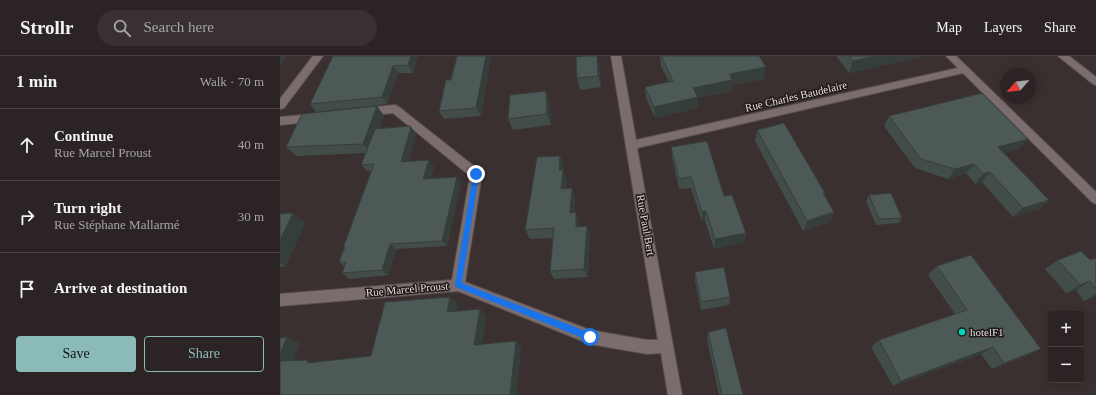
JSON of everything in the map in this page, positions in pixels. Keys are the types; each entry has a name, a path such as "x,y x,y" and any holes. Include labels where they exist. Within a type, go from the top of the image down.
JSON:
{"street":[{"path":"280,106 318,56"},
{"name":"Rue Paul Bert","path":"616,56 675,395"},
{"path":"951,56 1096,199"},
{"path":"1063,56 1096,82"},
{"name":"Rue Charles Baudelaire","path":"632,145 965,70"},
{"path":"357,113 395,109 476,174 458,285"},
{"path":"280,121 326,116"},
{"name":"Rue Marcel Proust","path":"280,300 458,285 590,337 647,347 667,346"}],"building":[{"path":"333,56 411,56 408,65 393,66 382,97 310,104"},
{"path":"457,56 486,56 476,108 439,111 446,80 451,80"},
{"path":"597,56 598,76 577,78 576,57"},
{"path":"661,56 759,56 766,67 730,74 732,80 693,88 698,97 654,107 645,87 673,81"},
{"path":"849,56 877,56 853,61"},
{"path":"546,91 547,114 508,119 510,95"},
{"path":"982,93 1028,139 998,147 1049,200 1023,208 990,172 983,174 974,164 955,169 921,159 889,116"},
{"path":"377,106 363,144 286,147 302,114"},
{"path":"784,123 825,193 823,193 834,212 807,221 757,130"},
{"path":"411,127 401,162 429,160 423,179 457,177 442,241 390,244 382,270 342,273 346,262 339,262 345,247 343,248 374,164 361,165 375,129"},
{"path":"707,141 724,196 732,195 746,233 715,239 706,211 702,212 691,177 679,179 671,147"},
{"path":"560,156 559,170 563,170 561,189 572,188 570,213 576,212 576,227 587,226 584,269 550,271 554,228 525,230 537,157"},
{"path":"891,193 902,218 879,219 869,195"},
{"path":"293,213 280,240 280,214"},
{"path":"1081,251 1090,260 1096,258 1096,289 1090,281 1080,285 1058,260"},
{"name":"hotelF1","path":"971,255 1041,349 1004,363 993,347 901,381 879,340 967,310 937,266"},
{"path":"724,267 730,297 701,302 695,272"},
{"path":"450,297 447,312 480,309 474,345 516,341 510,395 280,395 280,361 308,360 307,363 371,356 385,302"},
{"path":"726,328 743,395 722,395 708,332"},
{"path":"287,337 280,355 280,338"}],"place":[{"name":"hotelF1","path":"962,332"}],"route":[{"path":"476,174 458,285 590,337"}]}
